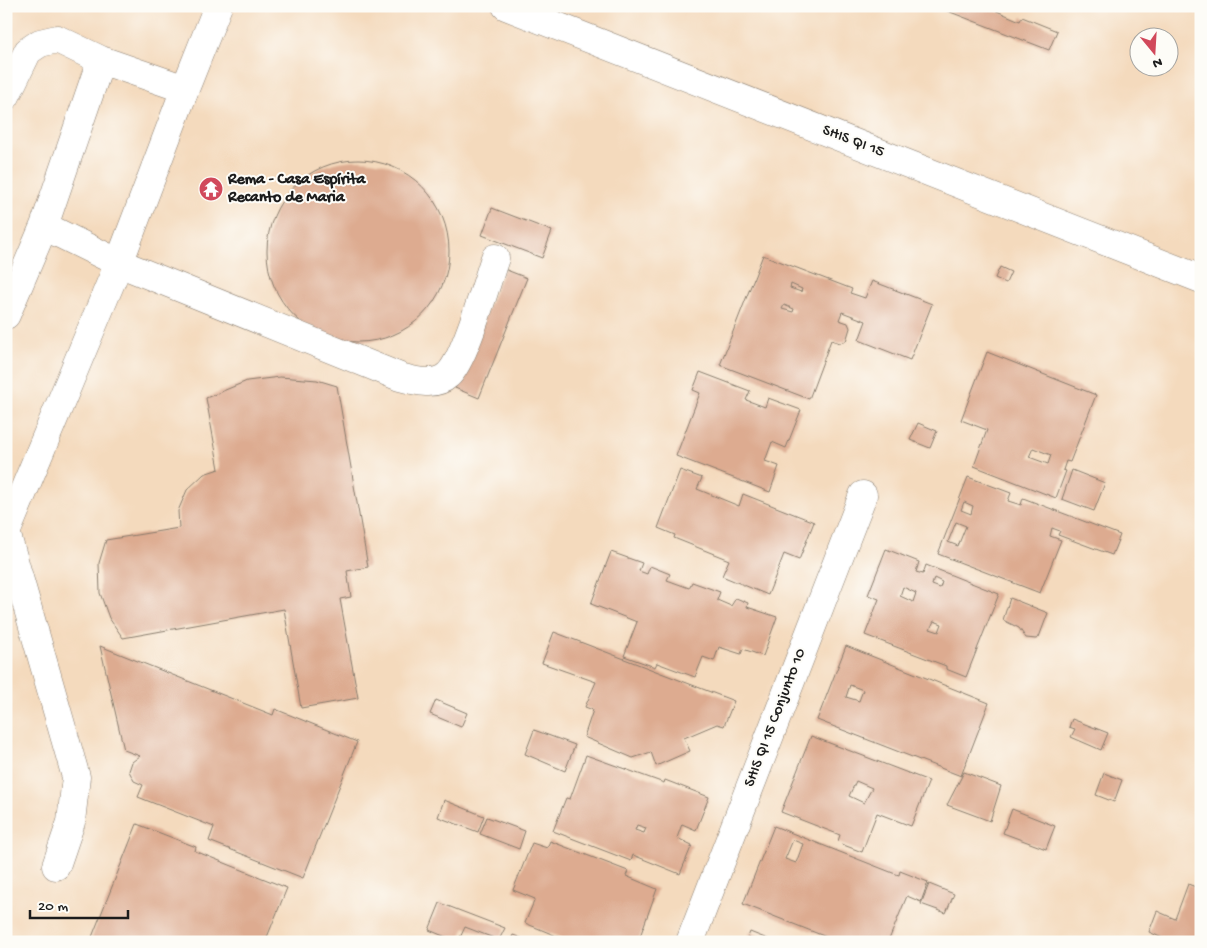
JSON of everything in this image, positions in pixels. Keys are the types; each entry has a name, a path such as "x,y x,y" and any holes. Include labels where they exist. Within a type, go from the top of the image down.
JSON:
{"street":[{"path":"56,866 70,822 76,777 6,532 119,263 218,6"},
{"name":"SHIS QI 15","path":"506,6 548,14 1201,279"},
{"path":"6,96 28,51 40,43 57,39 101,60 185,89"},
{"path":"6,315 44,226 101,60"},
{"path":"44,226 119,263 400,377 432,382 447,376 459,361 495,258"},
{"name":"SHIS QI 15 Conjunto 10","path":"690,942 863,495"}],"building":[{"path":"947,6 985,6 1020,21 1022,17 1057,31 1049,50 945,10"},
{"path":"367,160 393,167 409,175 428,193 442,216 449,242 449,260 442,286 434,302 416,321 409,327 384,338 367,342 349,342 323,335 307,327 282,302 274,286 269,269 267,242 274,216 282,200 307,175 323,167 340,162"},
{"path":"492,208 552,231 542,258 482,235"},
{"path":"763,255 852,289 850,293 865,298 872,281 932,304 910,360 859,340 866,321 842,312 839,320 848,323 850,328 846,341 840,343 831,340 809,399 720,365","holes":["791,284 802,289 801,292 790,288","784,305 794,309 793,312 782,309"]},
{"path":"1000,267 1011,272 1006,283 995,278"},
{"path":"504,269 527,278 479,398 455,388"},
{"path":"987,352 1096,395 1070,462 1066,461 1063,470 1066,471 1056,498 974,466 987,430 961,420","holes":["1033,448 1051,455 1048,464 1029,457"]},
{"path":"700,372 750,391 746,400 765,407 768,398 801,410 786,448 772,442 765,461 779,466 770,492 676,456 700,393 693,390"},
{"path":"280,377 317,380 337,386 368,567 347,571 351,597 340,599 358,698 301,708 284,609 123,638 109,618 100,593 99,563 106,540 179,528 178,511 187,490 204,474 219,469 206,398 247,381"},
{"path":"918,423 937,431 930,448 910,440"},
{"path":"680,470 702,478 697,489 739,506 743,494 814,522 799,560 784,554 768,595 722,576 729,560 674,538 675,535 658,528"},
{"path":"1072,470 1105,483 1094,511 1062,499"},
{"path":"968,477 1011,493 1008,501 1021,505 1023,498 1120,535 1112,555 1058,535 1060,531 1052,528 1050,536 1061,540 1040,593 938,554","holes":["964,502 973,506 971,514 961,510","956,522 966,526 958,546 948,542"]},
{"path":"886,549 919,562 916,572 923,574 926,565 999,594 966,677 946,669 946,666 865,635 879,599 868,595","holes":["934,578 942,582 940,588 932,585","903,587 916,593 913,602 900,596","934,621 942,624 939,632 930,629"]},
{"path":"611,552 642,563 639,571 647,574 650,566 670,574 667,580 689,588 692,582 720,592 717,600 731,606 736,598 748,603 747,607 777,617 763,656 743,649 741,654 719,647 714,661 703,657 695,677 657,663 655,667 624,656 637,622 591,604"},
{"path":"1010,598 1048,613 1039,637 1036,639 1026,638 1019,628 1003,620"},
{"path":"554,632 734,701 724,726 717,724 684,738 690,751 656,766 651,752 633,758 584,737 593,710 585,707 596,682 542,663"},
{"path":"100,646 273,715 275,709 357,742 303,878 209,841 214,827 138,797 143,785 134,781 129,771 132,762 140,756 124,750"},
{"path":"846,646 989,703 961,776 817,720","holes":["850,685 863,690 859,701 846,697"]},
{"path":"436,700 467,713 461,727 430,714"},
{"path":"1072,719 1108,733 1101,750 1071,737 1075,729 1069,727"},
{"path":"534,730 575,745 565,771 525,754"},
{"path":"811,736 929,781 911,826 877,813 862,852 841,844 838,841 840,835 781,812","holes":["856,781 872,788 864,803 849,796"]},
{"path":"586,755 664,783 665,780 709,797 696,830 682,824 677,838 692,845 680,874 633,855 631,861 553,831 566,798 570,799","holes":["637,825 646,828 644,833 635,830"]},
{"path":"964,772 1001,786 990,821 947,805"},
{"path":"1104,773 1122,780 1114,802 1096,795"},
{"path":"444,800 484,816 478,832 438,817"},
{"path":"1012,809 1055,826 1046,849 1003,833"},
{"path":"487,817 525,831 519,849 480,834"},
{"path":"137,824 196,847 195,851 287,888 265,942 90,942"},
{"path":"774,826 893,873 899,875 900,871 928,882 921,902 907,896 888,942 839,942 743,904","holes":["793,840 803,844 796,863 785,859"]},
{"path":"550,841 628,871 626,876 657,889 638,942 571,942 525,923 535,899 513,890 532,843 547,848"},
{"path":"929,884 954,894 946,913 921,904"},
{"path":"1188,884 1201,889 1201,942 1171,942 1149,932 1157,911 1175,919"},
{"path":"440,903 505,928 499,940 465,927 458,942 429,930"},
{"path":"750,932 775,942 746,942"},
{"path":"513,935 531,942 510,942"}],"place":[{"name":"Rema - Casa Espírita Recanto de Maria","path":"211,189"}]}
